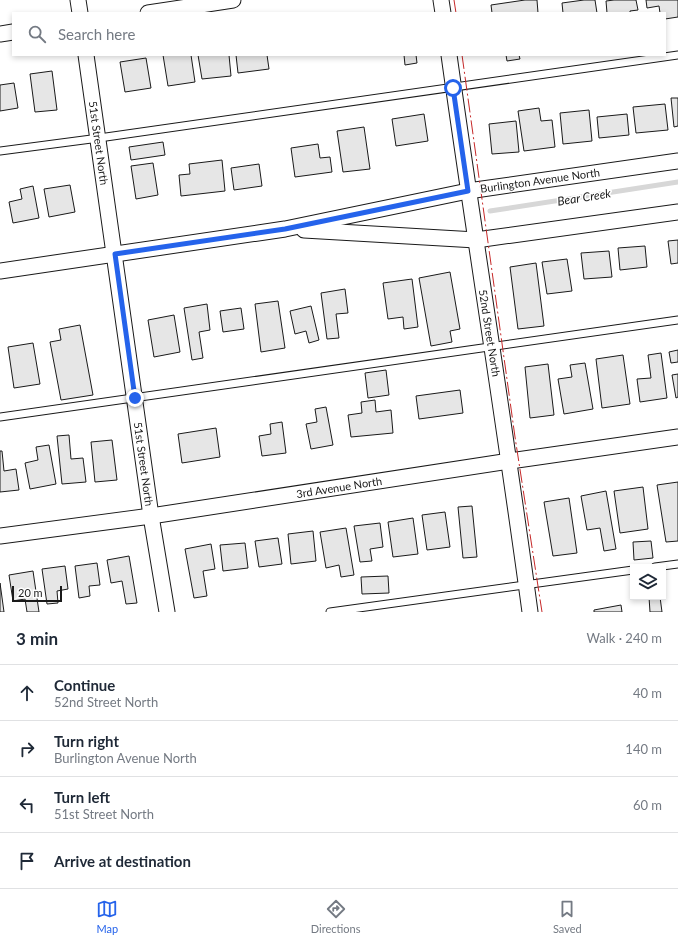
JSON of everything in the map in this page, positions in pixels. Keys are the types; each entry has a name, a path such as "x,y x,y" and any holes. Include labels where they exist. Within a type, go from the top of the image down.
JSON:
{"street":[{"path":"78,0 80,12"},
{"path":"154,12 232,0"},
{"path":"441,0 443,12"},
{"path":"0,34 12,32"},
{"name":"51st Street North","path":"86,56 151,516 167,612"},
{"name":"52nd Street North","path":"449,56 468,191 510,461 530,612"},
{"name":"Burlington Avenue North","path":"0,271 285,229 468,191 678,161"},
{"name":"Burlington Avenue North","path":"285,229 476,240 678,212"},
{"name":"3rd Avenue North","path":"0,536 151,516 678,437"}],"lane":[{"path":"0,151 678,55"},
{"path":"0,417 678,320"},
{"path":"666,566 678,564"},
{"path":"330,612 630,570"}],"building":[{"path":"525,0 537,0 538,12 492,12 491,5"},
{"path":"595,0 597,12 563,12 562,3"},
{"path":"636,0 638,10 630,12 607,12 606,1"},
{"path":"646,0 678,0 678,17 666,19 666,12 660,12 659,6 647,8"},
{"path":"163,56 191,56 195,82 168,86"},
{"path":"198,56 229,56 231,76 202,79"},
{"path":"236,56 267,56 269,69 238,73"},
{"path":"404,56 416,56 417,63 405,65"},
{"path":"506,56 519,56 520,59 507,61"},
{"path":"146,58 151,88 125,92 120,62"},
{"path":"52,71 57,110 35,112 30,74"},
{"path":"14,83 18,108 0,111 0,85"},
{"path":"671,98 678,98 678,126 674,127"},
{"path":"665,104 668,130 636,133 633,107"},
{"path":"539,108 541,121 552,120 555,147 524,151 518,111"},
{"path":"589,110 592,141 563,144 560,113"},
{"path":"424,114 428,141 396,146 392,119"},
{"path":"627,114 629,135 599,138 597,117"},
{"path":"516,121 519,152 492,154 489,124"},
{"path":"364,127 370,169 343,172 337,131"},
{"path":"163,142 165,155 131,160 129,147"},
{"path":"318,144 320,158 330,157 332,172 295,177 291,148"},
{"path":"222,160 225,191 181,196 179,175 190,174 189,164"},
{"path":"153,163 158,195 136,199 131,166"},
{"path":"259,164 262,186 234,190 231,168"},
{"path":"70,185 75,212 49,217 44,189"},
{"path":"33,186 39,218 13,223 9,202 22,199 20,189"},
{"path":"678,240 678,263 671,264 668,241"},
{"path":"645,246 647,267 620,270 618,248"},
{"path":"609,251 612,277 584,279 581,253"},
{"path":"567,259 572,291 547,294 542,262"},
{"path":"536,263 544,326 518,329 510,267"},
{"path":"450,272 460,329 450,331 452,342 431,346 419,278"},
{"path":"412,279 418,327 404,329 403,317 388,319 383,283"},
{"path":"345,289 348,313 336,314 339,338 327,339 321,293"},
{"path":"278,301 285,348 261,352 255,304"},
{"path":"207,304 210,330 199,332 203,358 192,360 184,308"},
{"path":"311,306 319,340 309,343 306,331 295,334 290,311"},
{"path":"241,308 244,329 223,332 220,311"},
{"path":"174,315 180,352 154,357 148,320"},
{"path":"80,325 93,395 61,400 50,342 61,340 59,329"},
{"path":"33,343 40,384 14,388 8,347"},
{"path":"678,350 678,362 671,363 669,352"},
{"path":"661,353 667,398 640,402 637,379 651,378 648,355"},
{"path":"623,355 630,404 602,408 596,359"},
{"path":"585,363 593,409 564,414 558,379 572,377 570,365"},
{"path":"548,364 554,415 530,418 525,367"},
{"path":"386,370 389,395 368,398 365,373"},
{"path":"678,374 678,397 676,398 672,375"},
{"path":"460,390 463,413 419,419 416,396"},
{"path":"375,400 376,412 391,410 393,433 351,437 348,415 362,413 361,402"},
{"path":"326,407 333,445 311,449 306,424 317,422 315,409"},
{"path":"282,422 286,453 262,456 259,436 271,434 270,424"},
{"path":"216,428 220,457 182,463 178,434"},
{"path":"69,435 71,459 83,458 86,482 62,484 57,436"},
{"path":"112,440 117,480 95,482 91,442"},
{"path":"49,445 56,484 30,489 25,463 38,460 36,447"},
{"path":"0,451 2,451 4,471 16,469 19,490 0,492"},
{"path":"678,482 678,541 666,542 657,485"},
{"path":"643,487 648,529 620,533 614,491"},
{"path":"606,491 616,549 604,551 600,528 587,530 581,496"},
{"path":"569,498 577,553 553,556 544,502"},
{"path":"472,506 477,557 463,558 458,507"},
{"path":"445,512 450,547 427,550 422,515"},
{"path":"413,518 418,554 393,557 388,522"},
{"path":"380,523 383,547 370,549 372,561 360,562 354,526"},
{"path":"346,528 354,575 341,577 339,565 326,568 320,532"},
{"path":"313,531 316,561 291,564 288,534"},
{"path":"278,538 282,564 259,567 255,541"},
{"path":"651,541 653,558 634,560 633,542"},
{"path":"245,543 248,568 223,571 220,545"},
{"path":"211,544 215,569 203,571 207,596 194,598 185,549"},
{"path":"129,556 137,603 126,604 122,581 111,583 107,560"},
{"path":"97,563 100,585 89,586 90,596 79,598 75,566"},
{"path":"65,566 68,589 57,591 58,603 47,604 42,569"},
{"path":"33,571 39,612 27,612 25,599 13,601 9,575"},
{"path":"388,576 389,593 362,594 361,577"},
{"path":"0,583 4,612 0,612"},
{"path":"649,600 660,600 662,612 650,612"},
{"path":"621,605 622,612 594,612 594,610"}],"waterway":[{"name":"Bear Creek","path":"490,211 678,182"}],"power":[{"path":"454,0 456,12"},
{"path":"462,56 515,437 542,612"}],"route":[{"path":"135,398 115,254 285,229 468,191 453,88"}]}
